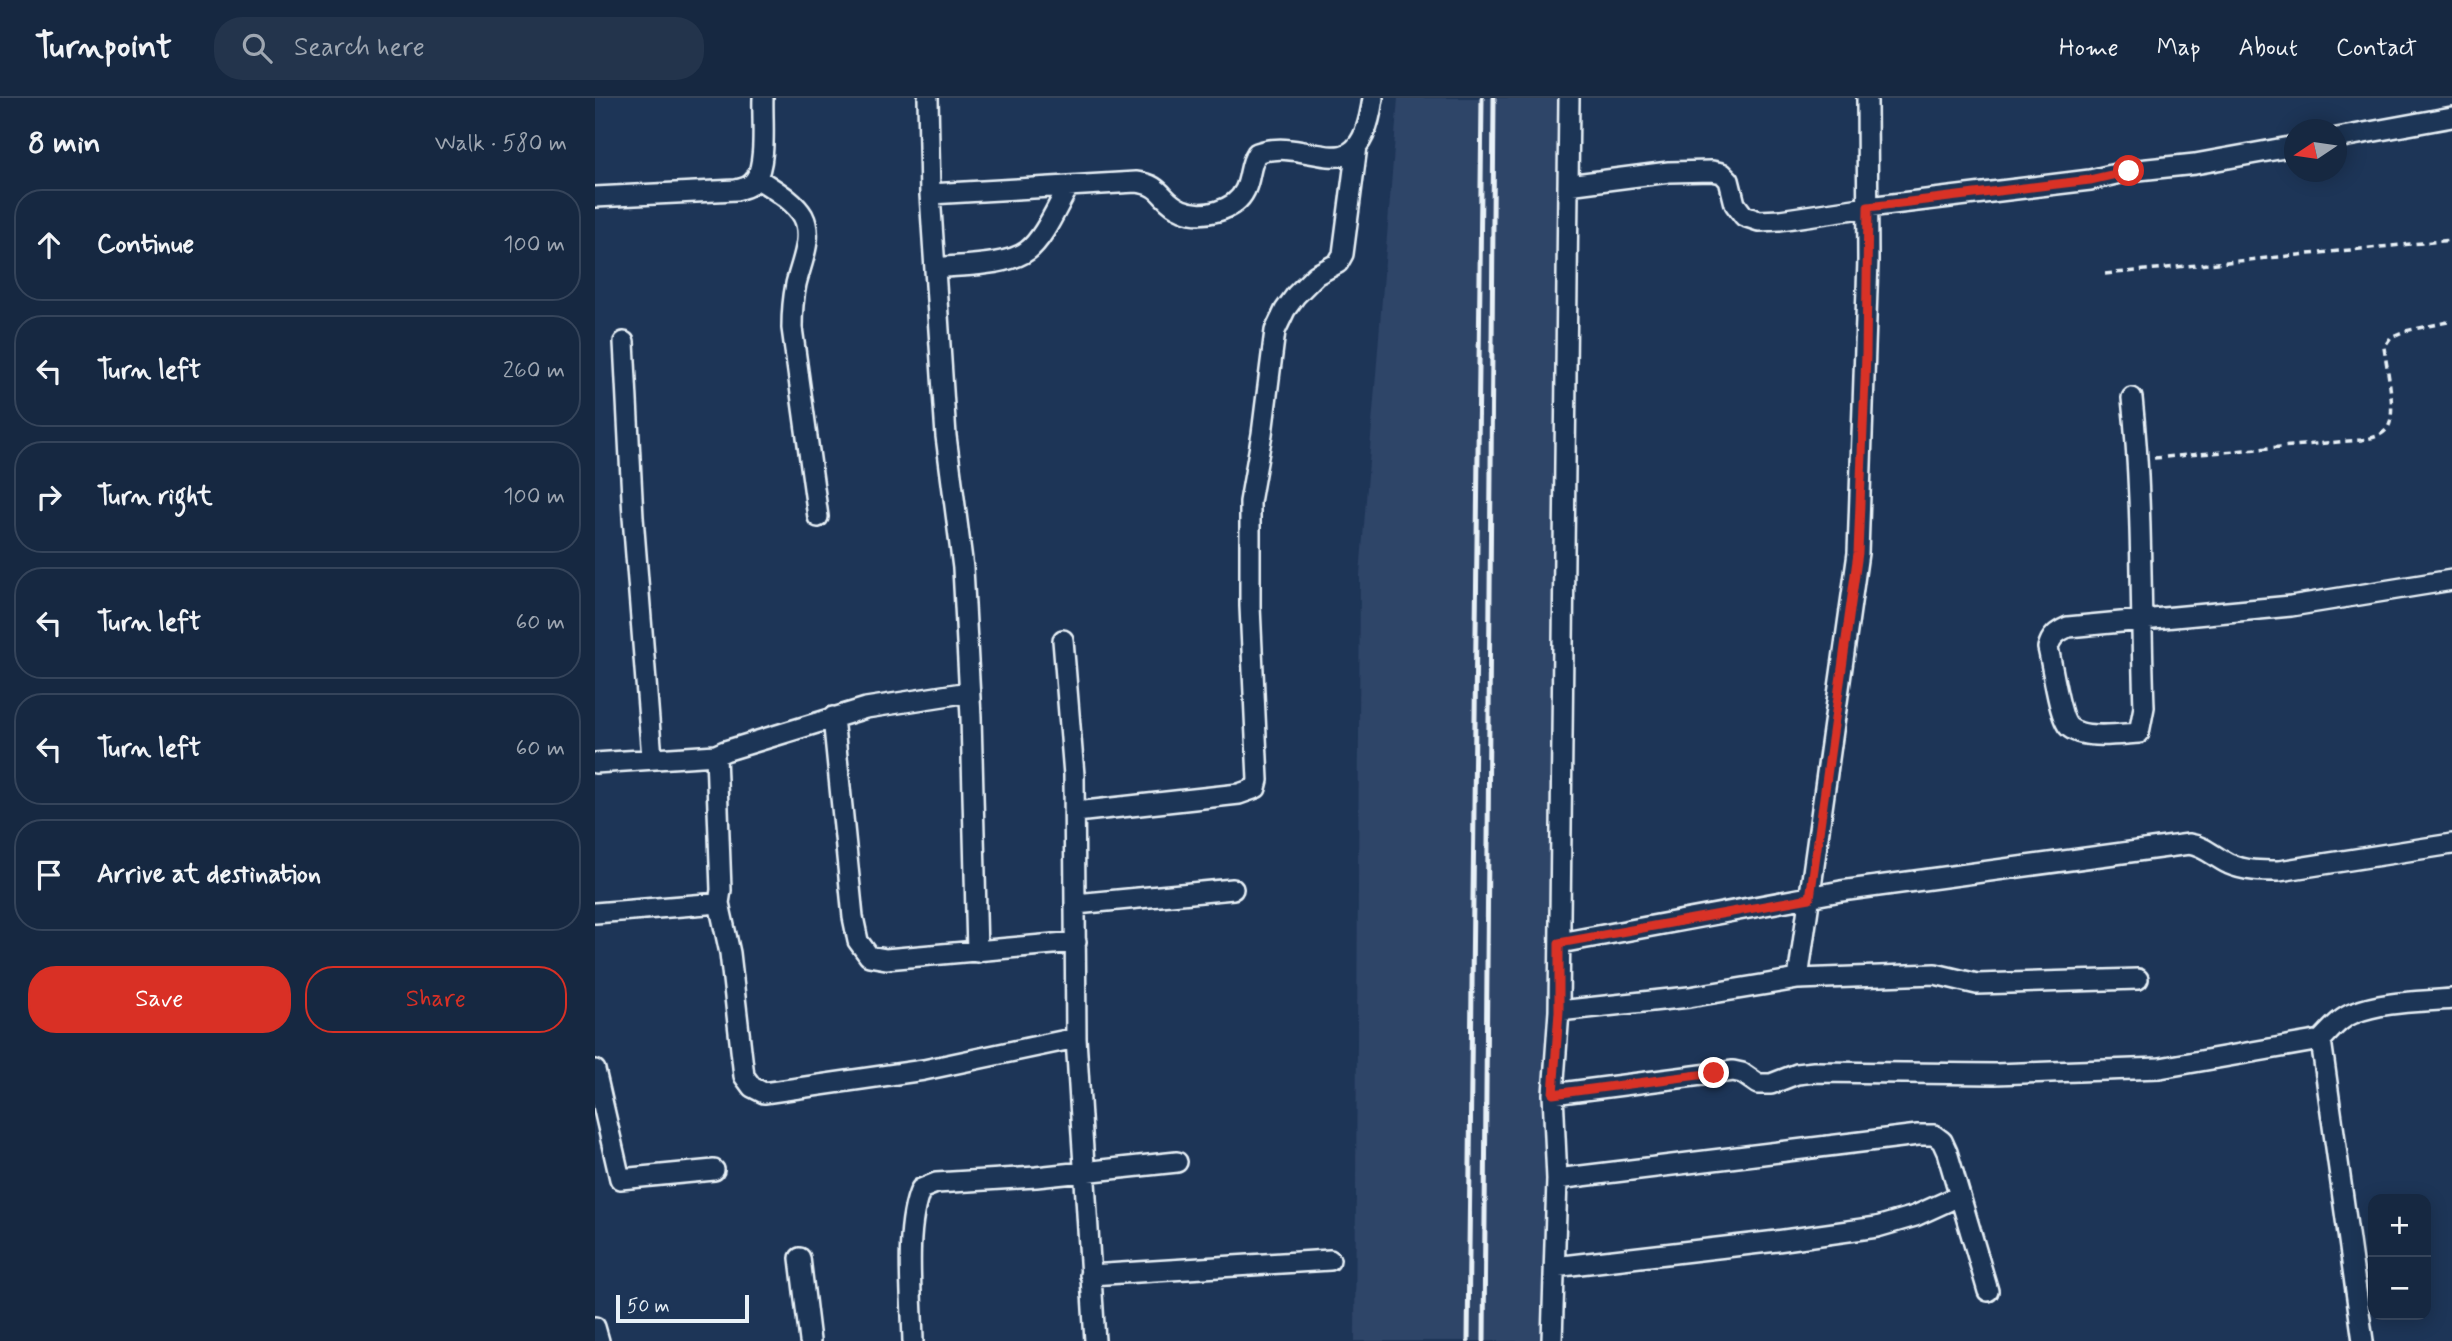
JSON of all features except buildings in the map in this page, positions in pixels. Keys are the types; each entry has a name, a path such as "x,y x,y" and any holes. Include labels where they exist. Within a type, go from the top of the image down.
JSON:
{"street":[{"path":"595,197 736,190 749,187 757,178 761,166 763,98"},
{"path":"928,98 930,194 946,436 963,568 977,952"},
{"path":"930,194 1136,182 1150,184 1184,212 1221,211 1235,204 1245,191 1252,161 1257,153 1282,148 1331,158 1344,157 1357,146 1366,131 1373,98"},
{"path":"1552,1341 1557,1180 1553,1094 1559,1011 1569,98"},
{"path":"1798,979 1858,553 1866,355 1867,98"},
{"path":"2347,136 2452,117"},
{"path":"1076,813 1239,794 1256,788 1258,780 1250,606 1250,502 1275,331 1296,295 1316,275 1338,262 1343,254 1357,146"},
{"path":"1568,185 1669,172 1712,171 1722,173 1729,180 1735,204 1745,216 1759,221 1780,220 2090,180 2129,171 2195,164 2284,148"},
{"path":"757,178 803,215 807,231 793,306 792,328 818,517"},
{"path":"935,268 1006,260 1029,250 1041,235 1069,186"},
{"path":"624,342 633,517 653,758"},
{"path":"2132,398 2137,459 2141,619 2144,707 2139,733 2096,735 2081,733 2069,727 2063,715 2048,648 2050,639 2068,627 2141,619 2291,606 2452,580"},
{"path":"1063,640 1072,729 1076,813 1076,1038 1095,1341"},
{"path":"595,763 716,755 866,708 968,692"},
{"path":"833,717 853,917 858,941 869,956 886,959 1076,942"},
{"path":"716,755 721,890 719,903 730,953 744,1076 753,1087 764,1093 924,1070 1076,1038"},
{"path":"1559,943 1841,891 2189,844 2201,846 2226,863 2263,871 2279,871 2452,844"},
{"path":"1076,904 1233,889"},
{"path":"595,914 719,903"},
{"path":"1559,1011 1689,997 1798,979 1935,974 1977,984 2138,979"},
{"path":"1553,1094 1733,1071 1742,1073 1758,1084 1771,1084 1797,1074 1814,1072 1995,1074 2160,1068 2321,1041 2336,1024 2354,1013 2392,1005 2452,999"},
{"path":"2321,1041 2363,1341"},
{"path":"595,1070 620,1179 714,1170"},
{"path":"1557,1180 1897,1137 1934,1135 1942,1141 1988,1291"},
{"path":"913,1341 911,1243 914,1205 921,1189 936,1182 996,1180 1177,1162"},
{"path":"1554,1268 1877,1227 1915,1216 1959,1196"},
{"path":"800,1258 810,1341"},
{"path":"1090,1275 1330,1260"},
{"path":"595,1327 599,1341"}],"path":[{"path":"2105,275 2452,240"},
{"path":"2137,459 2377,437 2388,428 2392,416 2384,346 2391,337 2405,331 2452,321"}],"shaded area":[{"path":"1398,98 1567,98 1549,1341 1355,1341 1360,575"}],"railway":[{"path":"1468,1341 1482,98"},
{"path":"1484,1341 1494,98"}],"route":[{"path":"1714,1073 1553,1094 1559,1011 1559,943 1810,898 1850,627 1858,553 1866,355 1868,207 2090,180 2129,171"}]}
